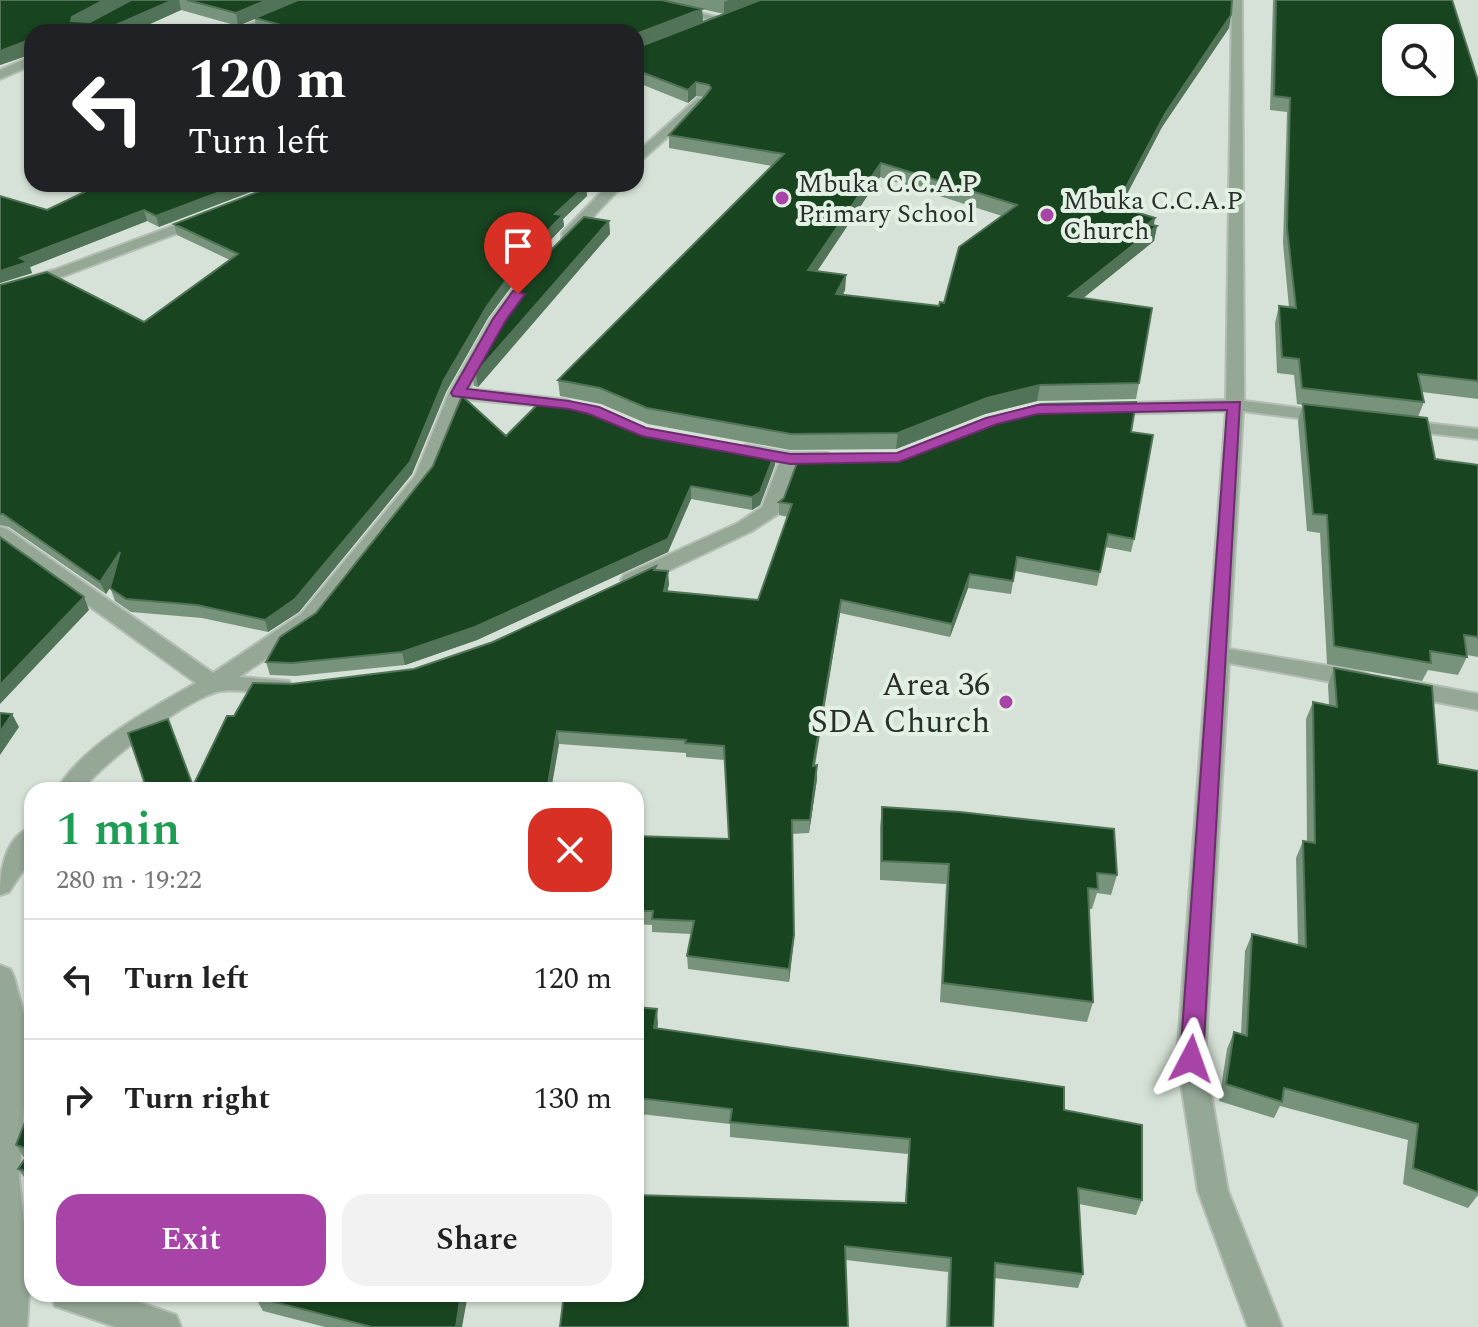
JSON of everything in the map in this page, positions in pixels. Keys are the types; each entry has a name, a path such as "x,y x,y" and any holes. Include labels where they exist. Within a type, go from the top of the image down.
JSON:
{"street":[{"path":"257,24 316,0"},
{"path":"626,0 724,20"},
{"path":"1237,0 1235,405 1191,1059 1213,1191 1265,1327"},
{"path":"694,32 738,15"},
{"path":"0,77 24,64"},
{"path":"0,77 24,77"},
{"path":"644,152 702,101"},
{"path":"75,782 83,772 146,721 213,684 309,619 424,477 458,393 499,319 551,253 609,192"},
{"path":"0,291 59,273 220,212"},
{"path":"458,393 581,408"},
{"path":"1081,409 1235,405 1356,420"},
{"path":"1387,423 1478,434"},
{"path":"731,448 790,459 852,458"},
{"path":"616,587 745,527 771,510 790,459"},
{"path":"0,533 213,684 296,687"},
{"path":"1218,654 1478,702"},
{"path":"0,885 24,849"},
{"path":"0,977 15,1033 4,1179 23,1279 10,1327"},
{"path":"91,1302 164,1327"}],"building":[{"path":"0,0 104,0 72,17 71,21 90,22 131,0 173,0 118,24 24,24 24,42 0,51"},
{"path":"187,0 267,0 236,13"},
{"path":"298,0 661,0 702,9 644,31 644,24 277,24 255,18"},
{"path":"760,0 1232,0 1231,15 1165,114 1116,206 1155,218 1148,224 1157,226 1069,296 1152,308 1139,383 1040,385 987,398 898,433 791,434 647,408 600,388 558,380 784,154 669,135 711,88 696,82 688,90 644,73 644,45","holes":["881,163 1017,205 959,247 944,303 940,302 939,306 836,294 846,275 808,270"]},
{"path":"1276,0 1452,0 1478,81 1478,381 1418,374 1424,402 1302,388 1299,359 1282,357 1279,306 1296,308 1287,228 1290,98 1274,96"},
{"path":"84,192 220,192 156,216 144,210 20,258 28,262 0,271 0,196 47,210"},
{"path":"257,192 579,192 555,214 563,215 527,252 487,306 444,380 410,462 295,599 265,620 197,605 126,599 110,588 120,552 100,582 0,514 0,285 47,272 144,322 238,254 174,224"},
{"path":"584,217 609,221 476,373 472,372 508,308 542,259"},
{"path":"462,396 506,436 544,398 586,406 635,427 775,453 760,492 752,497 691,486 668,539 475,627 402,652 292,663 266,662 280,637 316,613 433,466"},
{"path":"1136,402 1131,432 1153,435 1134,539 1108,534 1100,572 1017,557 1013,581 970,574 952,624 841,600 813,766 817,765 810,820 792,820 794,935 789,969 687,956 694,921 652,919 653,911 644,911 644,836 729,839 724,746 685,743 686,740 557,731 548,782 195,782 227,716 234,716 253,683 292,684 414,669 493,642 656,566 654,570 668,571 664,591 758,600 792,504 779,502 784,498 800,455 901,454 1001,415 1041,404"},
{"path":"1303,404 1427,418 1435,459 1478,465 1478,637 1464,635 1467,657 1430,651 1431,663 1334,646 1327,515 1313,514"},
{"path":"0,537 84,597 0,685"},
{"path":"1334,668 1432,686 1438,764 1478,771 1478,1192 1413,1168 1418,1124 1284,1088 1282,1102 1226,1084 1234,1032 1247,1036 1252,934 1306,947 1303,841 1315,843 1313,702 1337,707"},
{"path":"0,713 12,714 0,732"},
{"path":"168,719 192,782 144,782 128,733"},
{"path":"882,807 1114,829 1117,875 1097,873 1098,889 1088,888 1093,1002 943,983 949,864 882,861"},
{"path":"644,1008 657,1009 654,1028 1064,1087 1064,1110 1142,1125 1142,1200 1078,1188 1083,1274 995,1263 993,1327 949,1327 951,1258 845,1246 848,1327 560,1327 563,1302 644,1302 644,1195 906,1203 910,1139 730,1122 732,1109 644,1099"},
{"path":"24,1124 24,1148 16,1145"},
{"path":"274,1302 460,1302 456,1327 372,1327"}],"place":[{"name":"Mbuka C.C.A.P Primary School","path":"782,198"},
{"name":"Mbuka C.C.A.P Church","path":"1047,215"},
{"name":"Area 36 SDA Church","path":"1006,702"}],"route":[{"path":"518,294 499,319 458,393 569,405 594,411 642,432 790,459 899,458 992,421 1038,409 1182,409 1235,405 1191,1059"}]}
